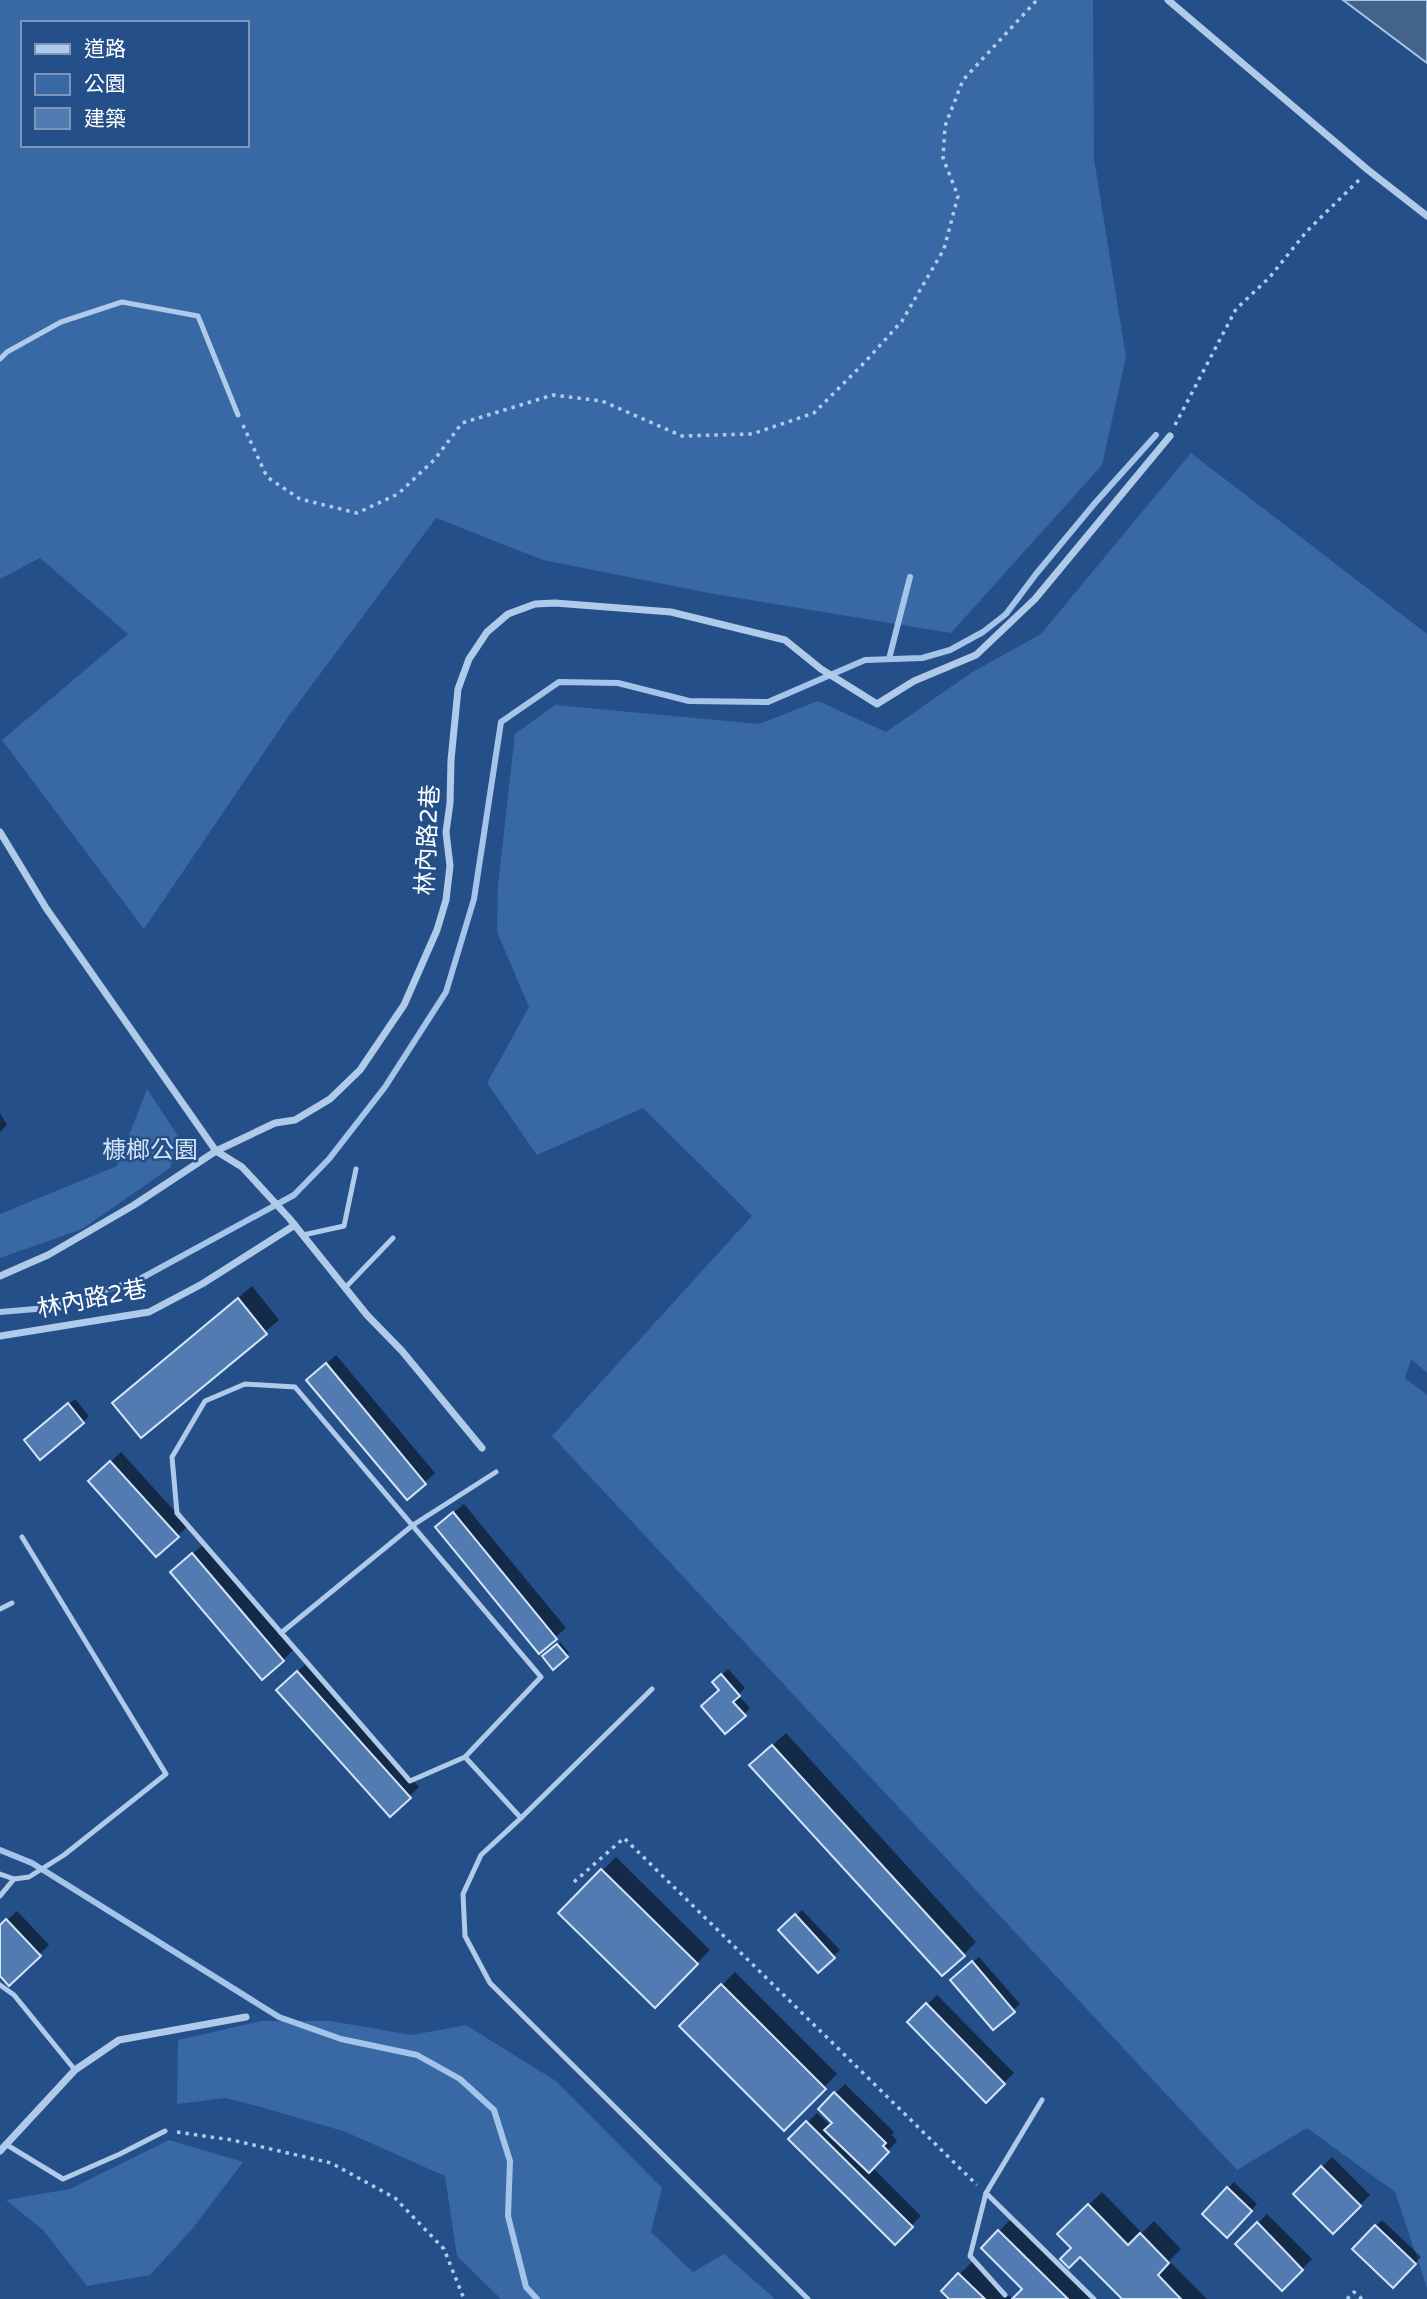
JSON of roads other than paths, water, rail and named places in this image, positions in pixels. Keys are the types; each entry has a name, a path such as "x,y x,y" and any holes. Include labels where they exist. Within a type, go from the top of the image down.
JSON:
{"street":[{"path":"1168,0 1368,170 1427,216"},
{"name":"林內路2巷","path":"0,1276 48,1255 134,1205 216,1151 275,1123 295,1120 330,1100 360,1070 404,1004 437,930 446,900 450,866 446,832 458,689 469,659 487,632 509,614 536,604 555,603 671,612 738,627 785,640 821,669 877,704 914,681 976,655 1035,599 1170,436"},
{"path":"0,832 46,908 216,1151 242,1167 289,1218 367,1315 401,1351 482,1448"},
{"name":"林內路2巷","path":"0,1336 149,1312 202,1284 295,1225"},
{"path":"0,2151 75,2070 119,2040 246,2017"}],"lane":[{"path":"0,359 7,352 61,322 121,302 198,316 238,415"},
{"path":"303,1236 344,1226 356,1169"},
{"path":"345,1288 393,1238"},
{"path":"244,1384 295,1387 413,1525 541,1677 465,1757 410,1781 177,1513 172,1457 205,1401 244,1384"},
{"path":"281,1633 413,1525 496,1472"},
{"path":"0,1874 14,1879 29,1877 64,1855 166,1774 22,1537"},
{"path":"0,1609 12,1603"},
{"path":"652,1689 481,1854 463,1894 465,1936 490,1983 808,2299"},
{"path":"465,1757 521,1818"},
{"path":"0,1896 14,1879"},
{"path":"0,1985 14,1995 75,2070"},
{"path":"1005,2295 970,2256 986,2193 1042,2100"},
{"path":"7,2145 63,2179 165,2131"},
{"path":"986,2193 1094,2299"}],"waterway":[{"path":"0,1312 47,1308 138,1280 294,1195 329,1159 385,1087 446,992 474,899 501,722 559,682 618,683 689,701 768,702 865,660 922,658 950,650 983,632 1006,614 1095,503 1156,435"},
{"path":"889,659 910,577"},
{"path":"0,1850 32,1863 279,2017 341,2039 417,2055 460,2079 494,2110 510,2161 508,2216 526,2287 537,2299"}],"park label":[{"name":"槺榔公園","path":"150,1150"}]}
